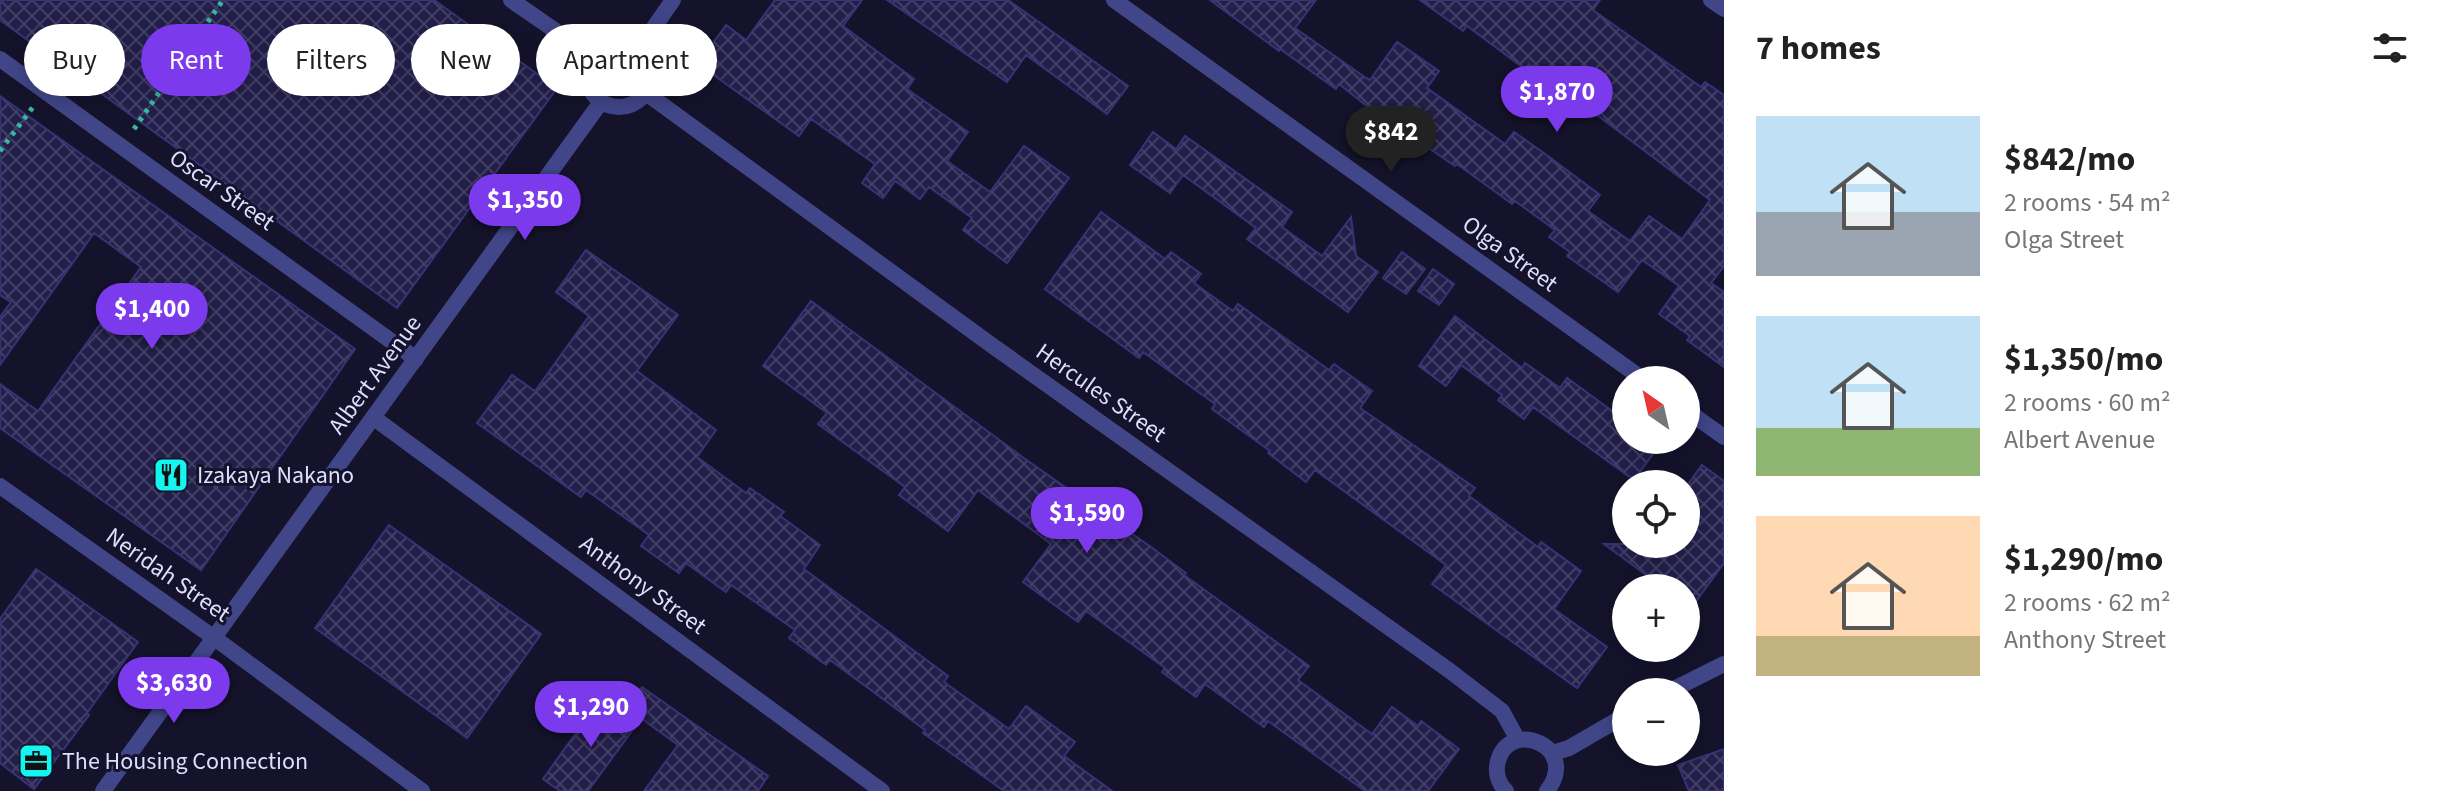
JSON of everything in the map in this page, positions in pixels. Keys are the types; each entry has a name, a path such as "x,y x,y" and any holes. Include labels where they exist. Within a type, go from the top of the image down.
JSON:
{"street":[{"path":"511,0 546,24"},
{"path":"656,24 673,0"},
{"name":"Olga Street","path":"1114,0 1624,366"},
{"path":"1711,0 1724,9"},
{"name":"Oscar Street","path":"0,59 24,77"},
{"name":"Oscar Street","path":"50,96 416,359"},
{"path":"595,96 612,107 625,107 643,96"},
{"name":"Hercules Street","path":"650,96 990,344 1450,671 1502,711 1518,740"},
{"name":"Albert Avenue","path":"103,791 601,102"},
{"name":"Anthony Street","path":"374,418 882,791"},
{"path":"1700,420 1724,437"},
{"name":"Neridah Street","path":"0,486 422,791"},
{"path":"1696,678 1724,664"},
{"path":"1553,753 1569,748 1612,723"},
{"path":"1502,790 1497,776 1500,754 1518,740 1531,739 1553,753 1557,767 1555,781 1547,791"}],"path":[{"path":"134,129 223,0"},
{"path":"0,151 41,96"}],"building":[{"path":"0,0 434,0 468,24 411,24 411,96 520,96 520,62 536,73 536,96 551,96 397,308 105,96 125,96 125,24 24,24 24,37 0,20"},
{"path":"775,0 862,0 843,26 914,79 907,89 968,132 947,161 990,192 1024,146 1069,178 1007,263 963,230 972,218 929,187 920,199 895,181 883,198 862,183 875,164 811,119 799,136 717,78 717,38 726,25 746,40"},
{"path":"887,0 1008,0 1128,86 1107,114 1026,55 1007,82"},
{"path":"1210,0 1316,0 1295,28 1366,78 1370,80 1397,42 1439,71 1427,88 1505,144 1514,132 1600,195 1588,211 1630,241 1649,216 1682,239 1710,200 1529,64 1525,69 1467,26 1463,31 1420,0 1600,0 1593,10 1701,87 1705,82 1724,95 1724,266 1711,283 1724,292 1724,367 1687,340 1690,336 1659,314 1679,286 1642,260 1618,292 1567,256 1570,252 1549,237 1555,230 1515,201 1512,204 1457,164 1455,166 1424,145 1421,149 1339,84 1336,89"},
{"path":"0,96 355,349 201,570 0,428 0,384 38,411 141,267 94,233 0,365 0,317 11,302 0,295"},
{"path":"1153,132 1176,149 1185,136 1292,212 1282,227 1322,256 1351,217 1356,256 1378,272 1348,312 1247,239 1256,228 1183,175 1170,193 1130,165"},
{"path":"1101,212 1165,259 1171,252 1201,274 1194,283 1233,311 1238,304 1329,370 1334,364 1372,391 1360,408 1475,488 1469,496 1538,547 1541,542 1581,571 1554,609 1607,647 1577,688 1432,584 1446,565 1315,470 1306,482 1268,453 1270,451 1212,409 1215,404 1143,352 1139,358 1045,289"},
{"path":"586,250 678,315 637,371 716,430 697,457 746,493 750,488 784,512 780,516 820,545 804,569 948,676 944,682 1009,729 1026,706 1075,742 1064,756 1112,791 1004,791 830,660 826,665 789,638 795,630 731,585 726,592 686,563 679,573 641,546 649,535 586,490 581,497 477,423 512,375 535,391 589,316 556,292"},
{"path":"1402,252 1425,269 1406,294 1383,278"},
{"path":"1433,269 1454,284 1439,305 1418,291"},
{"path":"811,301 1028,461 1151,547 1186,573 1184,575 1309,666 1298,680 1372,734 1392,707 1418,726 1421,721 1459,749 1428,791 1365,791 1268,721 1264,727 1205,684 1196,697 1162,672 1165,668 1086,611 1078,622 1023,582 1051,544 978,490 948,531 899,495 905,487 818,424 827,413 763,366"},
{"path":"1455,316 1522,368 1525,363 1560,388 1567,378 1612,411 1612,454 1653,454 1641,470 1620,470 1533,407 1524,419 1498,400 1502,395 1461,365 1446,386 1419,366"},
{"path":"1702,465 1724,481 1724,563 1700,596 1700,574 1645,574 1623,558 1700,558 1698,470"},
{"path":"389,525 541,634 467,738 315,628"},
{"path":"36,569 138,642 34,789 0,763 0,619"},
{"path":"642,687 768,776 758,791 644,791 678,745 627,708"},
{"path":"601,698 637,724 588,791 560,791 543,779"},
{"path":"1724,749 1724,791 1689,791 1678,766 1700,766 1700,757"}],"place":[{"name":"Izakaya Nakano","path":"171,475"},
{"name":"The Housing Connection","path":"36,761"}]}
